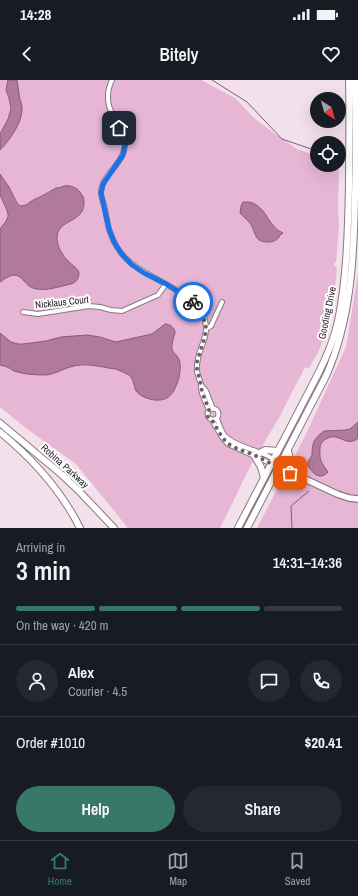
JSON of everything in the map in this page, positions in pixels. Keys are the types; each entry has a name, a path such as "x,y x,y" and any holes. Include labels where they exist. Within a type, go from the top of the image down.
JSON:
{"main road":[{"name":"Gooding Drive","path":"238,528 325,359 334,333 340,308 345,268 348,213 349,80"},
{"name":"Gooding Drive","path":"247,528 330,367 346,314 352,267 355,216 355,80"},
{"name":"Robina Parkway","path":"0,423 65,478 114,528"},
{"name":"Robina Parkway","path":"0,432 25,454 45,475 60,495 80,528"},
{"path":"264,478 257,454 265,450 278,451"},
{"path":"275,475 286,475 290,471 290,458 288,450"}],"street":[{"path":"112,80 108,92 109,104 125,144 123,155 103,184 101,193 109,229 114,242 131,264 182,294 196,304 202,314 206,329 197,370 201,385 206,391 211,409"},
{"name":"Nicklaus Court","path":"23,312 38,314 89,306 122,311 158,295 166,284"},
{"path":"206,329 211,326 222,302"},
{"path":"211,409 218,412 218,416 215,419"},
{"path":"211,409 207,414 208,417 215,419 225,436 232,442 290,471 297,472 305,479 337,494 358,499"},
{"path":"215,419 222,437 228,444 238,449 257,454 273,462"}],"shaded area":[{"path":"0,80 201,80 235,98 254,118 278,136 297,149 310,154 310,172 339,172 339,227 336,262 334,263 337,268 333,303 327,329 316,357 309,368 305,367 280,416 251,465 220,528 128,528 76,464 27,429 0,407"},
{"path":"8,80 17,80 22,113 20,120 9,140 0,150 0,134 8,119 11,109 6,90"},
{"path":"0,174 20,206 26,205 56,188 70,186 79,190 84,199 83,210 80,215 58,231 57,237 62,253 79,272 78,278 75,282 54,288 37,289 27,285 21,278 14,275 0,282 0,229 6,221 8,214 0,195"},
{"path":"243,202 252,203 258,206 278,231 283,233 275,241 260,241 251,225 240,213"},
{"path":"358,274 358,528 257,528 306,434 346,347"},
{"path":"165,324 171,326 175,331 172,349 179,359 180,374 171,395 160,400 146,398 139,394 136,391 131,377 115,369 92,365 81,365 47,375 40,375 13,371 0,365 0,333 11,342 18,344 46,341 61,337 87,335 116,342 152,334"},
{"path":"358,422 358,438 355,441 347,441 337,437 330,437 322,442 320,447 321,459 328,472 322,476 318,476 314,473 309,468 308,461 312,455 312,449 317,437 324,431 350,429"}],"waterway":[{"path":"212,80 247,102 282,139 310,149"},
{"path":"292,528 291,506 309,491"}],"way so far":[{"path":"193,302 202,314 206,325 205,336 197,362 197,370 202,392 209,410 207,414 208,417 212,420 228,444 290,473"}],"route":[{"path":"119,128 125,144 123,155 103,184 101,193 109,229 114,242 131,264 144,273 166,284 193,302"}]}
